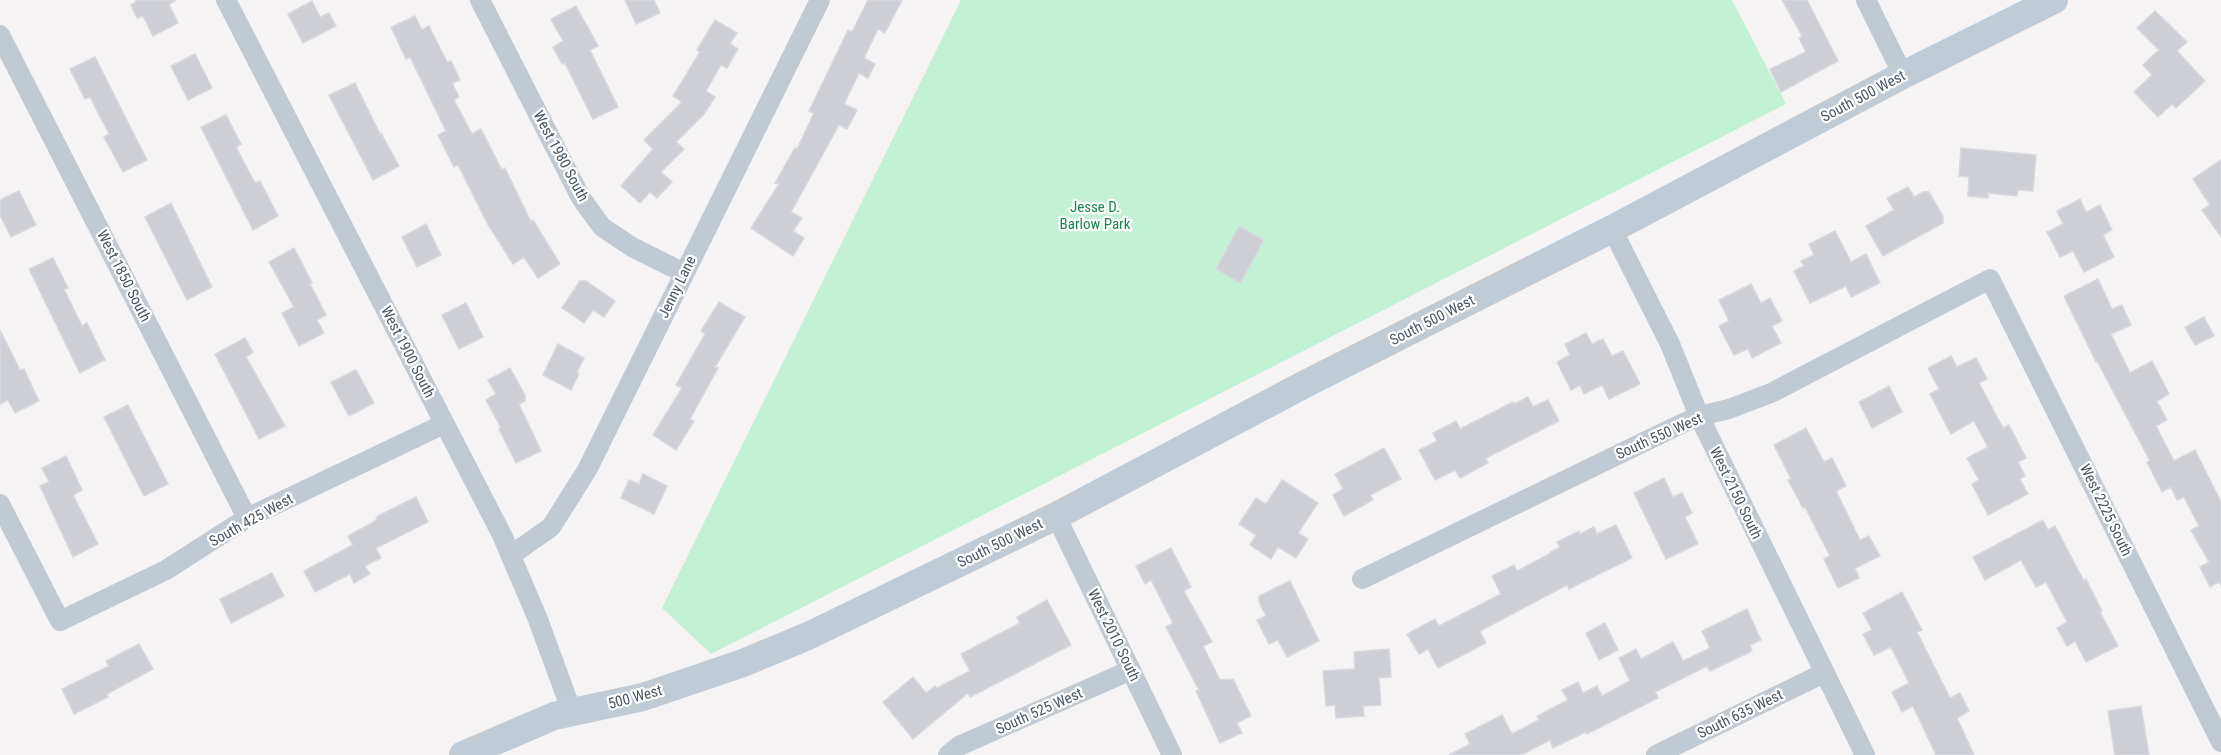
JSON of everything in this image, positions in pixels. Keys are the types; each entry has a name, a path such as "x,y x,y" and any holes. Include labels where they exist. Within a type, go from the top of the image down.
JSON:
{"street":[{"name":"West 1900 South","path":"226,0 511,555 537,616 572,712"},
{"name":"West 1980 South","path":"480,0 581,198 602,227 632,247 684,273"},
{"name":"Jenny Lane","path":"511,555 551,527 586,470 818,0"},
{"path":"1866,0 1903,75"},
{"name":"South 500 West","path":"808,636 1056,516 1305,384 1612,229 1903,75 2054,0"},
{"name":"West 1850 South","path":"0,34 247,518"},
{"name":"West 2150 South","path":"1612,229 1670,344 1699,416 1865,755"},
{"name":"South 550 West","path":"1362,579 1699,416 1729,409 1770,393 1990,279"},
{"name":"West 2225 South","path":"1990,279 2221,742"},
{"name":"South 425 West","path":"0,504 60,621 166,570 247,518 444,424"},
{"name":"West 2010 South","path":"1056,516 1172,755"},
{"name":"500 West","path":"463,755 554,716 644,697 742,663 808,636"},
{"name":"South 525 West","path":"948,755 959,746 1131,670"},
{"name":"South 635 West","path":"1656,755 1824,673"}],"green space":[{"name":"Jesse D. Barlow Park","path":"961,0 1732,0 1786,104 711,654 662,608"}],"building":[{"path":"135,0 176,0 169,4 178,23 153,36 143,16 137,18 131,5 136,2"},
{"path":"625,0 654,0 660,13 636,24"},
{"path":"868,0 902,0 885,33 878,29 864,58 875,64 868,78 859,73 844,104 857,110 847,129 839,125 791,212 802,218 793,231 804,238 793,256 751,228 779,184 775,183 795,148 797,149 814,113 809,111 848,30 852,32"},
{"path":"1782,0 1807,0 1838,61 1781,92 1770,69 1806,52 1799,38 1802,36"},
{"path":"312,1 320,17 329,13 336,26 303,43 288,14"},
{"path":"576,6 598,46 590,50 618,107 593,119 565,63 562,64 553,47 563,41 551,19"},
{"path":"2155,11 2187,42 2177,51 2205,81 2176,108 2172,104 2158,117 2134,92 2152,75 2143,65 2159,50 2137,28"},
{"path":"415,16 422,30 429,26 447,62 451,61 460,80 452,83 459,97 454,100 472,134 481,129 502,170 505,168 531,222 533,220 560,264 538,278 524,257 513,264 487,223 458,165 454,167 438,135 446,131 410,57 406,59 391,27"},
{"path":"715,20 737,33 730,44 738,49 727,68 721,65 706,91 715,97 704,114 676,142 684,149 661,172 672,182 657,198 650,192 640,203 621,186 653,149 644,140 682,102 673,96 700,52 697,50"},
{"path":"195,54 212,88 188,100 171,66"},
{"path":"95,57 147,160 123,172 104,137 109,134 90,97 85,99 70,69"},
{"path":"355,83 399,166 373,180 329,95"},
{"path":"226,115 241,144 236,147 255,183 260,181 278,216 253,230 201,127"},
{"path":"1961,148 2036,155 2033,191 2018,190 2017,196 1988,193 1988,198 1968,196 1969,177 1959,176"},
{"path":"2221,160 2221,237 2202,210 2210,205 2193,179"},
{"path":"1908,187 1914,197 1923,192 1929,192 1943,216 1943,223 1883,256 1866,226 1894,210 1887,198"},
{"path":"19,191 36,225 11,237 0,215 0,200"},
{"path":"2080,199 2086,212 2100,205 2112,230 2103,235 2114,257 2084,272 2073,251 2060,257 2047,232 2063,224 2057,211"},
{"path":"171,203 212,287 187,300 145,217"},
{"path":"426,224 441,255 417,267 402,237"},
{"path":"1239,226 1264,240 1240,283 1216,269"},
{"path":"1835,231 1851,262 1866,254 1880,283 1851,297 1846,286 1810,303 1794,271 1804,266 1801,261 1814,255 1809,244"},
{"path":"294,248 326,315 317,320 324,333 299,346 282,313 294,307 269,262"},
{"path":"53,258 68,288 64,289 82,326 87,323 105,360 80,373 29,269"},
{"path":"2098,279 2112,309 2122,305 2131,325 2111,334 2130,373 2152,361 2169,394 2157,401 2167,420 2156,426 2174,461 2195,450 2221,502 2221,585 2219,582 2210,587 2200,567 2209,562 2191,530 2199,526 2184,497 2177,500 2171,487 2162,492 2147,462 2150,461 2096,362 2064,296"},
{"path":"580,281 586,281 615,301 604,317 593,310 584,323 562,308"},
{"path":"1751,284 1761,303 1770,298 1782,321 1772,326 1781,343 1752,358 1748,349 1734,355 1719,326 1729,321 1719,300"},
{"path":"719,302 745,317 715,367 718,368 690,419 694,421 676,450 653,435 682,388 676,385 705,334 701,331"},
{"path":"466,303 483,337 459,349 442,315"},
{"path":"2204,317 2214,336 2195,345 2185,327"},
{"path":"0,330 20,370 24,369 39,401 15,413 8,400 0,404"},
{"path":"1586,333 1592,344 1603,339 1612,356 1623,351 1640,384 1609,399 1602,385 1584,394 1580,385 1571,390 1557,362 1570,355 1565,344"},
{"path":"245,338 253,352 246,357 285,426 259,439 215,354"},
{"path":"558,344 584,358 571,390 543,375"},
{"path":"1951,356 1957,367 1976,358 1987,379 1979,383 2003,428 2009,425 2026,458 2018,462 2025,476 2020,479 2028,494 1988,515 1972,484 1979,480 1967,458 1988,447 1974,421 1951,434 1930,394 1939,389 1928,368"},
{"path":"510,368 525,395 525,401 519,404 541,451 516,463 486,400 496,394 488,380"},
{"path":"356,370 374,403 349,416 331,382"},
{"path":"1889,386 1902,412 1872,428 1859,402"},
{"path":"1528,397 1533,407 1548,400 1559,421 1486,458 1488,463 1460,478 1455,470 1435,480 1419,450 1437,441 1433,433 1456,421 1460,429 1513,402 1514,404"},
{"path":"128,405 168,484 144,496 104,417"},
{"path":"1806,428 1824,462 1832,458 1846,486 1836,491 1860,540 1869,536 1880,556 1855,568 1859,578 1838,588 1824,559 1830,556 1805,507 1803,508 1788,480 1791,479 1774,445"},
{"path":"1384,448 1401,479 1370,495 1373,500 1344,516 1333,495 1343,489 1335,474"},
{"path":"66,456 82,490 73,495 98,544 73,557 40,486 49,482 42,468"},
{"path":"643,474 667,486 654,514 621,498 629,480 639,484"},
{"path":"1664,478 1673,497 1682,493 1692,513 1685,517 1698,544 1666,559 1634,493"},
{"path":"1282,480 1318,503 1298,533 1308,539 1296,558 1278,547 1271,559 1250,545 1256,535 1239,524 1256,498 1266,504"},
{"path":"416,497 428,522 376,548 381,558 365,566 370,574 354,583 350,574 315,592 304,571 353,545 348,536 377,520 376,517"},
{"path":"2043,520 2048,530 2055,526 2084,581 2086,579 2118,646 2086,662 2075,641 2067,646 2057,628 2067,622 2046,582 2036,587 2021,560 1985,580 1973,557"},
{"path":"1616,525 1632,558 1569,589 1567,585 1480,631 1486,643 1438,668 1428,649 1419,654 1407,634 1435,619 1439,626 1501,594 1492,576 1514,565 1517,571 1560,547 1557,542 1579,531 1580,534 1594,527 1597,534"},
{"path":"1171,548 1191,587 1184,591 1212,642 1203,646 1220,680 1233,679 1251,716 1237,723 1242,733 1220,743 1196,691 1199,690 1166,627 1173,623 1151,580 1145,584 1136,566"},
{"path":"272,573 284,596 231,623 220,599"},
{"path":"1290,581 1319,641 1287,657 1278,640 1269,644 1257,620 1266,616 1259,602 1259,596"},
{"path":"1902,592 1922,630 1917,632 1950,698 1960,693 1969,711 1957,718 1974,755 1936,755 1913,706 1902,712 1892,692 1909,683 1891,647 1874,655 1863,634 1872,630 1863,613"},
{"path":"1047,600 1071,645 970,697 968,693 913,739 883,702 913,677 926,693 935,686 937,688 970,671 961,654 1020,623 1017,617"},
{"path":"1747,609 1761,640 1750,645 1752,651 1710,671 1707,666 1655,692 1658,698 1587,734 1586,732 1553,748 1550,740 1521,755 1449,755 1470,744 1465,734 1502,715 1512,734 1539,720 1537,716 1568,700 1562,690 1578,682 1583,693 1597,686 1602,696 1630,681 1619,658 1636,649 1641,659 1673,642 1683,661 1710,648 1702,631"},
{"path":"1605,623 1618,650 1599,660 1586,633"},
{"path":"139,644 153,669 107,694 108,697 74,714 62,689 109,666 106,661"},
{"path":"1389,649 1391,677 1379,678 1381,705 1363,706 1364,716 1336,718 1335,705 1326,706 1323,671 1355,669 1354,652"},
{"path":"2141,706 2149,755 2115,755 2108,711"}]}
